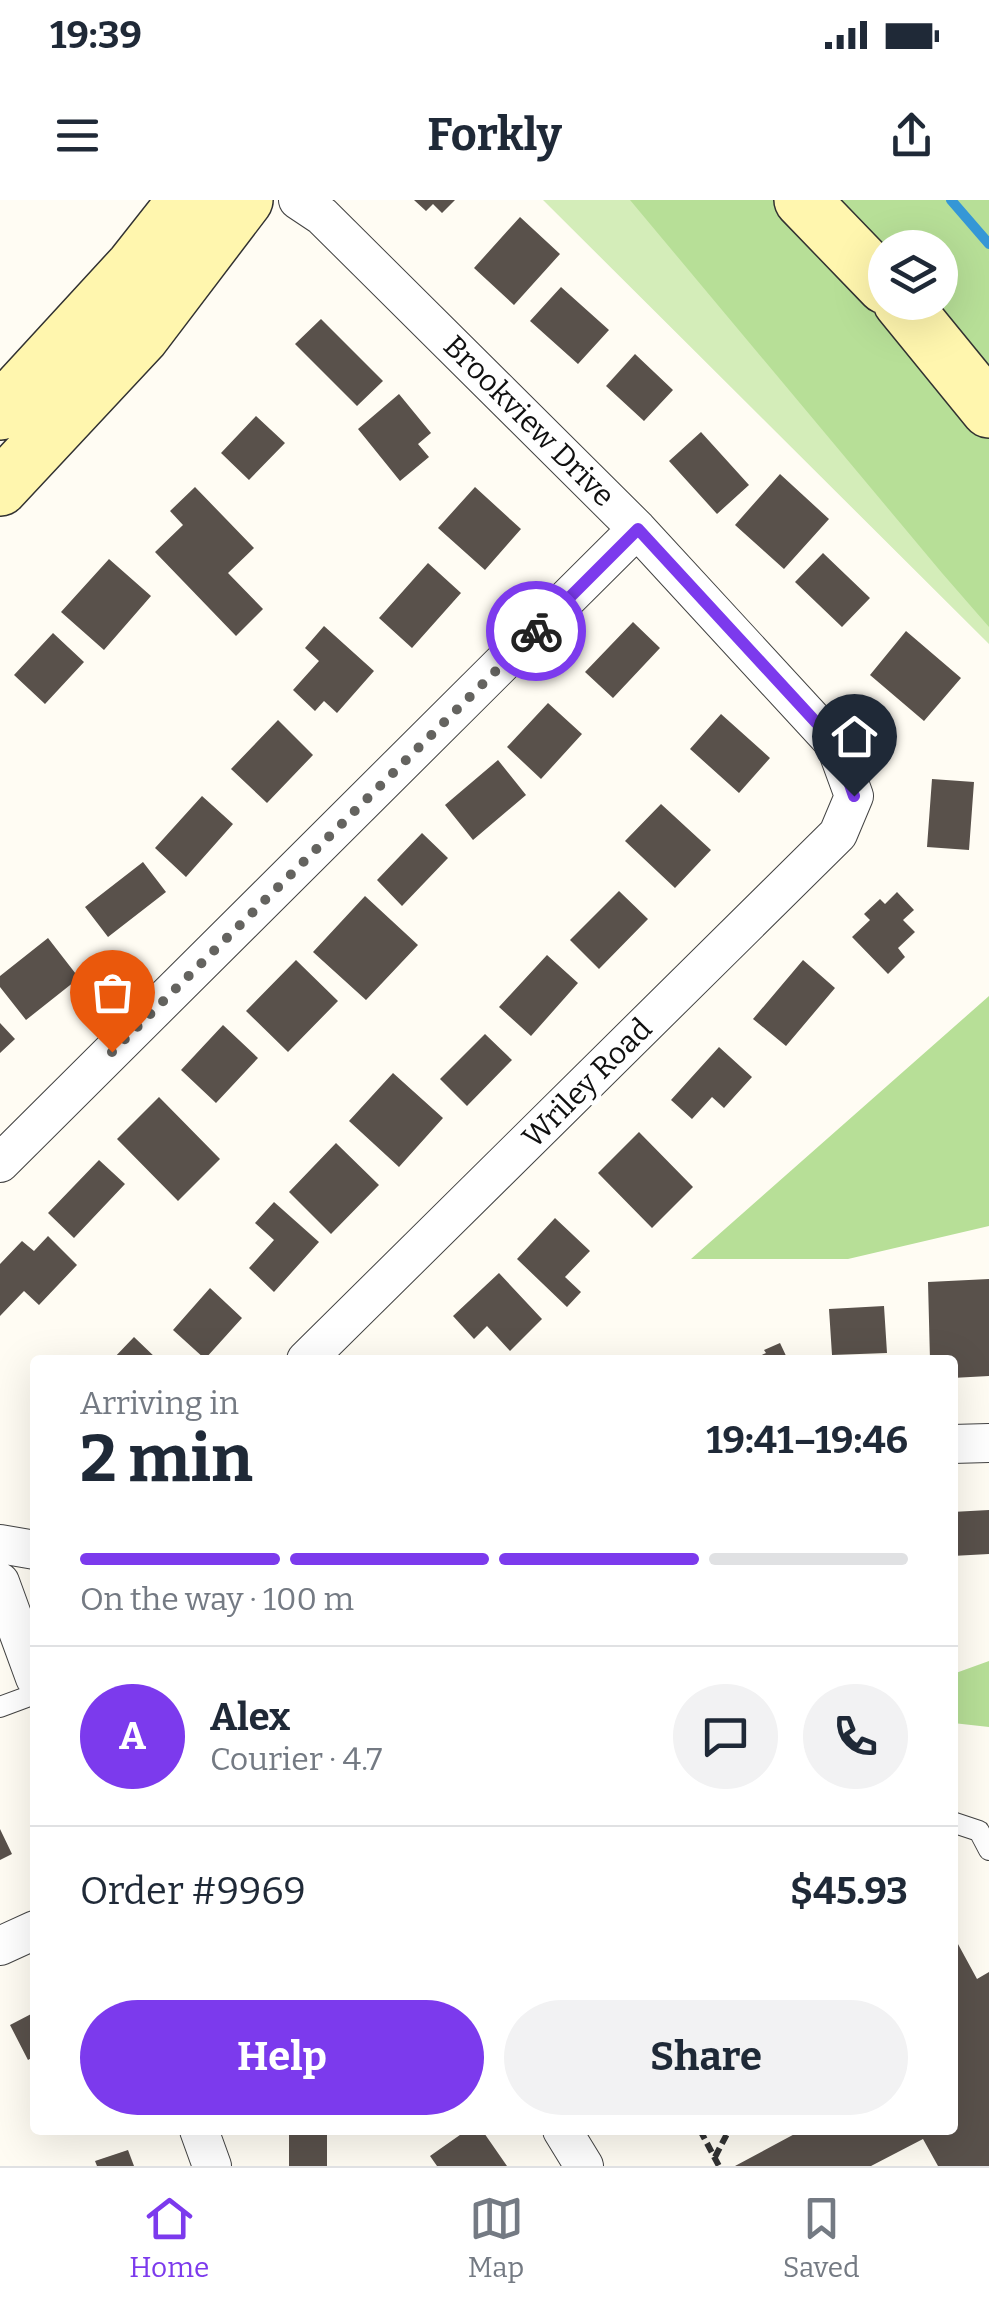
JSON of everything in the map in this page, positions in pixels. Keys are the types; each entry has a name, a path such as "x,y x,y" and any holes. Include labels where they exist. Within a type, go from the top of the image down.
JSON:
{"main road":[{"path":"0,412 134,266 186,200"},
{"path":"0,488 141,337 245,200"},
{"path":"802,200 868,268"},
{"path":"916,320 989,410"}],"street":[{"name":"Brookview Drive","path":"298,200 322,216 638,529 836,744 854,796"},
{"path":"0,1163 638,529"},
{"name":"Wriley Road","path":"311,1355 838,834 854,796"},
{"path":"958,1444 989,1443"},
{"path":"0,1544 30,1549"},
{"path":"0,1582 30,1652"},
{"path":"0,1946 30,1932"},
{"path":"200,2135 212,2166"},
{"path":"565,2135 584,2166"}],"lane":[{"path":"0,1707 30,1696"},
{"path":"958,1824 986,1836"}],"path":[{"path":"703,2135 717,2162"},
{"path":"717,2162 727,2135"}],"green space":[{"path":"543,200 989,200 989,644"},
{"path":"630,200 989,200 989,627 942,573"},
{"path":"989,996 989,1226 848,1259 691,1259"},
{"path":"989,1661 989,1727 958,1724 958,1672"}],"building":[{"path":"414,200 455,200 442,213 433,204 426,211"},
{"path":"520,217 560,254 514,305 474,268"},
{"path":"561,287 609,330 578,364 530,321"},
{"path":"321,319 383,381 357,406 295,344"},
{"path":"635,354 673,390 644,421 606,386"},
{"path":"399,394 431,433 418,444 429,457 400,481 358,429"},
{"path":"256,416 285,443 249,480 221,453"},
{"path":"701,432 749,485 717,514 669,461"},
{"path":"780,474 829,519 784,569 735,525"},
{"path":"195,487 254,548 228,573 263,609 236,636 155,552 183,525 170,511"},
{"path":"475,487 521,529 485,570 438,528"},
{"path":"823,553 870,598 842,627 795,582"},
{"path":"109,559 151,596 104,650 61,612"},
{"path":"428,563 461,593 412,648 379,618"},
{"path":"633,622 660,648 613,698 585,672"},
{"path":"324,626 374,671 337,713 324,701 315,711 293,690 319,661 305,648"},
{"path":"906,631 961,678 924,721 870,675"},
{"path":"53,633 84,662 45,704 14,675"},
{"path":"548,703 582,734 541,779 507,747"},
{"path":"721,714 770,758 739,793 690,749"},
{"path":"278,720 313,755 267,803 231,769"},
{"path":"498,760 526,795 473,840 445,805"},
{"path":"932,779 974,782 969,850 927,847"},
{"path":"202,796 233,824 186,877 155,848"},
{"path":"661,804 711,850 675,888 625,841"},
{"path":"422,833 448,858 402,906 377,880"},
{"path":"143,862 166,892 108,937 85,907"},
{"path":"619,891 648,919 599,969 570,940"},
{"path":"897,892 914,910 903,920 915,932 898,948 905,957 888,974 852,937 870,920 864,914 880,899 885,904"},
{"path":"365,896 418,945 366,1000 313,952"},
{"path":"48,938 79,978 26,1020 0,987 0,976"},
{"path":"547,955 578,983 531,1036 499,1007"},
{"path":"296,960 338,1001 288,1052 246,1011"},
{"path":"803,960 835,988 786,1046 753,1019"},
{"path":"0,1023 15,1039 0,1053"},
{"path":"223,1025 258,1058 216,1103 181,1070"},
{"path":"485,1034 512,1060 467,1106 440,1079"},
{"path":"719,1047 752,1077 724,1108 712,1097 692,1119 671,1100"},
{"path":"393,1073 443,1118 399,1167 349,1121"},
{"path":"159,1097 220,1159 178,1201 117,1139"},
{"path":"639,1132 693,1187 652,1228 598,1173"},
{"path":"336,1143 379,1185 331,1234 289,1192"},
{"path":"99,1160 125,1184 74,1238 48,1213"},
{"path":"274,1202 319,1242 274,1292 249,1268 274,1240 255,1223"},
{"path":"555,1218 590,1251 565,1277 581,1292 567,1307 517,1259"},
{"path":"48,1236 77,1265 39,1305 24,1291 0,1316 0,1264 22,1241 34,1251"},
{"path":"499,1273 542,1319 510,1351 487,1326 474,1339 453,1316"},
{"path":"989,1279 989,1376 958,1378 958,1355 930,1355 928,1282"},
{"path":"210,1288 242,1318 209,1355 201,1355 173,1330"},
{"path":"884,1306 887,1353 832,1355 829,1309"},
{"path":"134,1337 153,1355 117,1355"},
{"path":"780,1343 786,1355 761,1355 766,1353 764,1350"},
{"path":"989,1510 989,1554 958,1556 958,1512"},
{"path":"0,1829 12,1854 0,1860"},
{"path":"958,1944 977,1979 989,1972 989,2166 938,2166 923,2139 871,2166 735,2166 793,2135 958,2135"},
{"path":"30,2015 28,2060 10,2025"},
{"path":"289,2135 327,2135 327,2166 289,2166"},
{"path":"460,2135 485,2135 507,2166 437,2166 430,2156"},
{"path":"128,2150 134,2166 97,2166 95,2161"}],"waterway":[{"path":"951,200 989,244"}],"way so far":[{"path":"112,1052 536,631"}],"route":[{"path":"536,631 638,529 836,744 854,796"}]}
